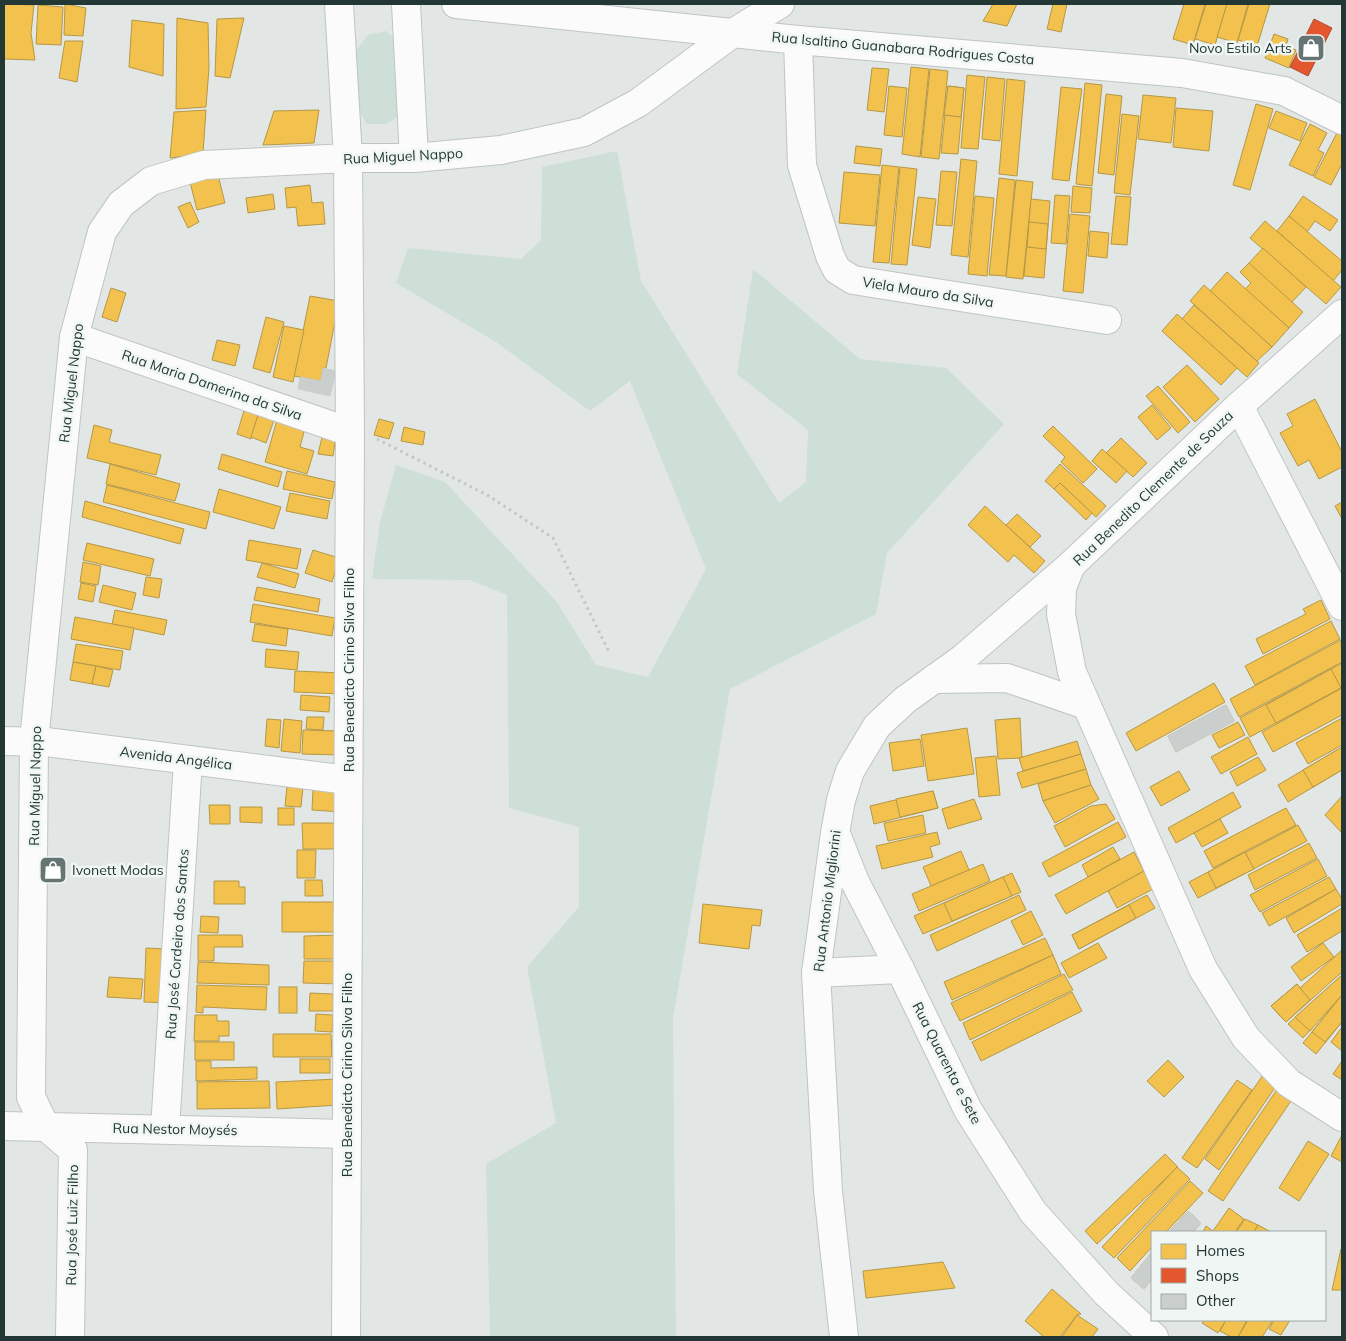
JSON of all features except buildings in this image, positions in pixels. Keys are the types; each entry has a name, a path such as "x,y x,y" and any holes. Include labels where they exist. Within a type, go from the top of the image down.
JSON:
{"street":[{"name":"Rua Benedicto Cirino Silva Filho","path":"339,4 348,158 350,432 346,1337"},
{"path":"406,4 414,158"},
{"name":"Rua Isaltino Guanabara Rodrigues Costa","path":"456,4 798,40 1182,72 1284,91 1342,120"},
{"name":"Rua Miguel Nappo","path":"45,1126 31,1097 34,741 74,337 102,232 121,204 151,181 204,165 348,158 414,158 501,150 584,132 638,103 733,33 780,4"},
{"name":"Viela Mauro da Silva","path":"798,40 802,165 830,256 837,270 853,280 1107,320"},
{"name":"Rua Benedito Clemente de Souza","path":"1342,314 1239,406 1071,565 1062,588 1060,614 1072,672 1203,969 1246,1038 1289,1083 1342,1117"},
{"name":"Rua Maria Damerina da Silva","path":"74,337 350,432"},
{"path":"1239,406 1342,606"},
{"name":"Rua Antonio Migliorini","path":"844,1337 828,1191 816,973 841,800 850,770 877,726 905,700 962,658 1071,565"},
{"path":"934,679 1007,678 1086,705"},
{"name":"Avenida Angélica","path":"4,741 34,741 348,780"},
{"name":"Rua José Cordeiro dos Santos","path":"165,1129 188,760"},
{"name":"Rua Quarenta e Sete","path":"835,834 855,882 900,969 968,1110 1033,1212 1108,1294 1154,1337"},
{"path":"816,973 900,969"},
{"name":"Rua Nestor Moysés","path":"4,1126 347,1134"},
{"name":"Rua José Luiz Filho","path":"45,1126 73,1150 70,1337"}],"path":[{"path":"350,432 372,436 490,496 553,538 610,654"}],"green space":[{"path":"386,31 397,41 400,115 386,124 367,124 357,108 357,49 368,35"},
{"path":"617,151 641,281 779,503 806,482 808,430 737,374 753,269 860,359 946,368 1004,424 887,553 876,614 730,689 673,1018 676,1337 490,1337 486,1164 556,1123 527,967 579,907 579,827 509,808 507,595 470,580 372,579 380,522 396,465 445,482 556,601 596,665 648,677 706,569 630,381 590,411 496,342 396,283 408,248 521,259 541,240 542,167"}],"place":[{"name":"Novo Estilo Arts","path":"1311,48"},
{"name":"Ivonett Modas","path":"53,870"}]}
